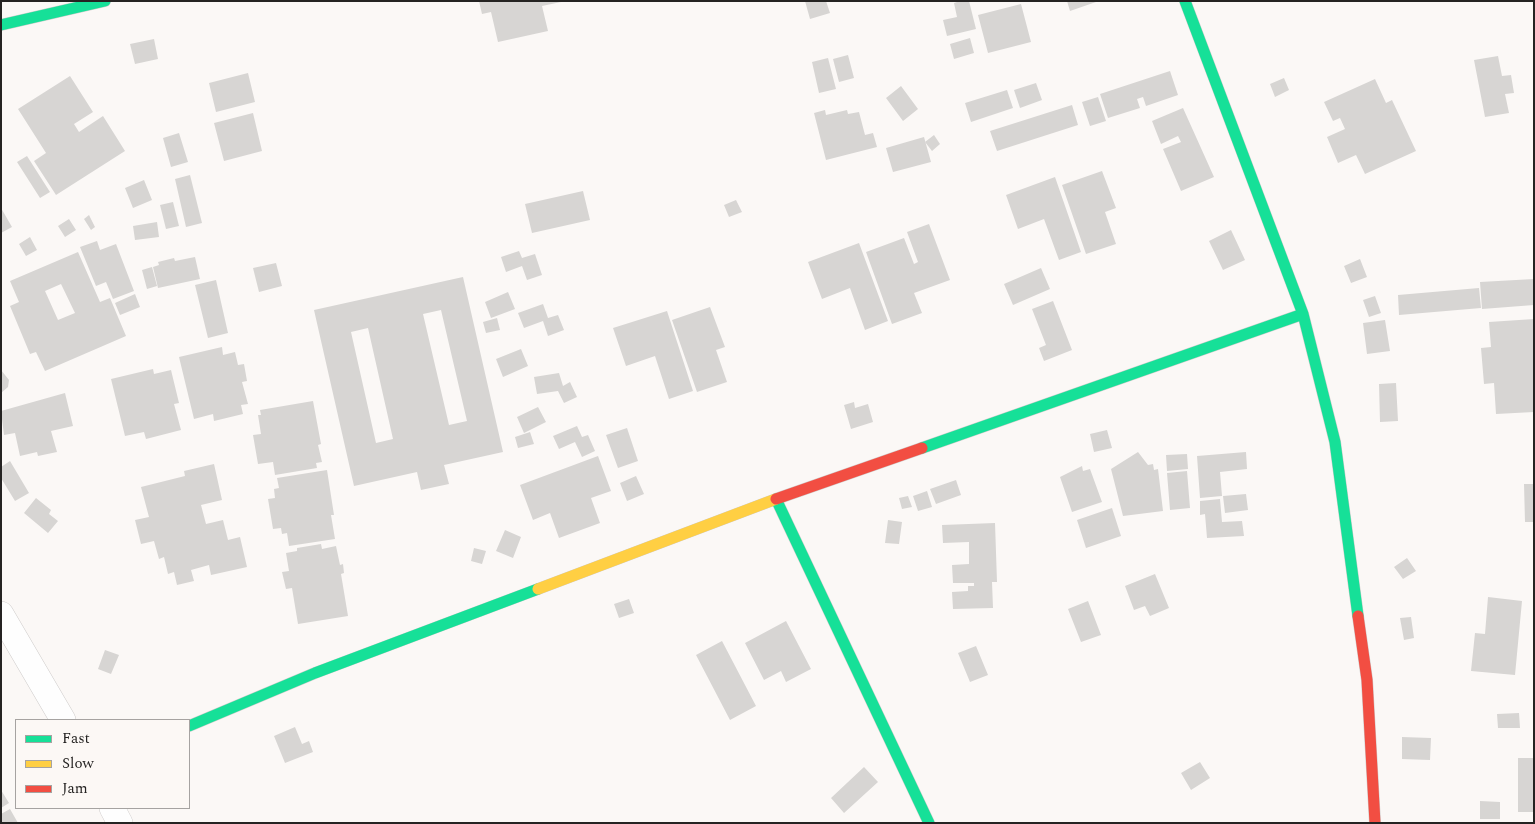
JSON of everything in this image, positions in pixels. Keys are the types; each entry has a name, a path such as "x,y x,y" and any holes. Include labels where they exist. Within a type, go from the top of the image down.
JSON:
{"street":[{"path":"1,25 106,1"},
{"path":"1185,1 1303,314 1335,442 1367,680 1375,823"},
{"path":"190,726 315,673 776,499 1303,314"},
{"path":"776,499 929,823"},
{"path":"1,614 62,719"},
{"path":"113,809 120,823"}],"building":[{"path":"479,1 561,2 542,6 548,31 498,42 491,12 482,14"},
{"path":"805,1 826,1 830,13 810,19"},
{"path":"969,1 976,29 947,36 943,20 957,17 954,3"},
{"path":"1067,1 1096,1 1096,2 1070,11"},
{"path":"1021,4 1031,42 988,53 978,15"},
{"path":"970,38 974,53 954,59 950,44"},
{"path":"154,39 158,59 135,64 130,44"},
{"path":"848,55 854,78 839,82 833,59"},
{"path":"1498,56 1502,76 1511,75 1514,93 1505,94 1509,113 1485,117 1474,60"},
{"path":"828,58 836,89 819,93 812,62"},
{"path":"1170,71 1178,95 1146,106 1143,97 1137,99 1140,108 1108,118 1100,94"},
{"path":"248,73 255,102 216,112 209,83"},
{"path":"70,76 93,112 74,124 79,132 103,116 125,151 56,195 34,161 46,153 18,109"},
{"path":"1284,78 1289,90 1275,97 1270,84"},
{"path":"1375,79 1386,103 1392,100 1416,151 1365,174 1356,155 1338,163 1327,137 1345,129 1340,118 1333,121 1324,102"},
{"path":"1036,83 1042,100 1020,108 1014,90"},
{"path":"901,86 918,109 903,121 886,98"},
{"path":"1007,90 1013,108 971,122 965,103"},
{"path":"1098,97 1106,121 1090,126 1082,102"},
{"path":"1072,105 1078,125 997,151 990,131"},
{"path":"1183,108 1214,177 1181,191 1163,149 1181,142 1178,136 1161,144 1152,121"},
{"path":"825,110 826,115 847,110 848,114 859,112 865,135 873,133 877,147 826,160 814,113"},
{"path":"253,113 262,151 224,161 214,123"},
{"path":"179,133 188,162 171,167 163,138"},
{"path":"934,135 940,144 932,151 925,142"},
{"path":"924,137 931,162 893,172 886,148"},
{"path":"27,156 50,192 40,198 17,162"},
{"path":"1102,171 1116,208 1105,212 1116,244 1086,254 1062,185"},
{"path":"190,175 202,223 186,227 175,179"},
{"path":"1055,177 1081,252 1059,260 1044,219 1018,229 1006,195"},
{"path":"144,180 152,200 133,208 125,188"},
{"path":"583,191 590,220 532,233 525,204"},
{"path":"736,200 742,212 729,217 724,205"},
{"path":"173,202 179,226 166,229 160,205"},
{"path":"1,208 12,227 1,233"},
{"path":"89,215 95,227 91,230 84,219"},
{"path":"69,219 76,230 65,237 58,226"},
{"path":"157,222 159,237 135,240 133,226"},
{"path":"929,224 950,280 914,293 922,313 892,324 866,252 904,238 914,264 918,262 907,232"},
{"path":"1231,230 1245,260 1223,270 1209,241"},
{"path":"30,237 37,250 26,256 19,244"},
{"path":"97,241 100,250 116,244 134,291 113,299 106,282 96,286 80,247"},
{"path":"859,243 888,321 865,330 850,288 822,299 808,262"},
{"path":"519,251 522,258 535,254 542,275 527,280 522,266 506,272 501,257"},
{"path":"78,252 100,302 110,298 126,336 45,371 36,352 30,354 10,306 19,302 10,281","holes":["61,284 75,313 58,320 45,291"]},
{"path":"195,257 200,279 158,288 153,267 159,265 158,262 174,258 175,261"},
{"path":"1360,259 1367,277 1351,283 1344,266"},
{"path":"276,263 282,286 259,292 253,268"},
{"path":"152,267 157,286 147,289 142,270"},
{"path":"1041,268 1050,289 1013,305 1004,284"},
{"path":"463,277 503,452 444,465 449,484 421,490 417,472 354,486 314,310","holes":["441,310 467,421 449,425 423,314","368,328 393,439 376,443 351,332"]},
{"path":"1534,279 1534,305 1482,309 1480,282"},
{"path":"216,280 228,333 208,338 195,285"},
{"path":"1479,288 1481,308 1399,315 1398,295"},
{"path":"508,292 515,309 491,318 485,302"},
{"path":"135,294 140,307 120,315 115,303"},
{"path":"1375,296 1381,313 1369,317 1363,300"},
{"path":"1053,301 1072,350 1044,361 1039,348 1046,345 1032,309"},
{"path":"543,304 548,318 558,315 564,330 548,336 543,321 524,328 518,313"},
{"path":"710,307 725,347 716,350 727,382 697,392 672,320"},
{"path":"667,311 693,391 669,399 655,356 626,366 613,328"},
{"path":"497,318 500,330 486,333 483,322"},
{"path":"1534,319 1534,412 1496,414 1494,383 1484,384 1481,348 1491,347 1489,322"},
{"path":"1385,320 1390,351 1367,354 1363,323"},
{"path":"222,347 223,355 235,352 238,365 244,364 247,381 242,382 248,404 241,405 243,414 214,421 213,414 194,419 179,357"},
{"path":"521,349 528,366 503,377 496,359"},
{"path":"153,369 154,374 171,370 179,403 174,404 181,430 146,439 144,432 125,436 111,379"},
{"path":"1,370 9,380 8,387 1,393"},
{"path":"559,373 563,386 570,382 577,397 564,403 558,391 537,394 534,377"},
{"path":"1396,383 1398,421 1380,422 1379,384"},
{"path":"65,393 73,426 51,431 57,452 38,456 37,452 20,456 15,433 4,435 1,411"},
{"path":"313,401 321,444 318,445 322,462 316,463 317,468 275,475 273,462 258,464 253,435 261,434 258,415 261,415 260,410"},
{"path":"854,402 855,408 868,404 873,422 851,429 844,405"},
{"path":"538,407 546,422 524,433 517,417"},
{"path":"577,426 582,437 588,435 595,451 582,457 575,442 559,449 553,436"},
{"path":"627,428 638,461 618,468 606,435"},
{"path":"1107,430 1112,448 1094,452 1090,434"},
{"path":"530,432 534,444 518,448 515,437"},
{"path":"1138,452 1148,465 1153,464 1154,470 1158,469 1163,511 1123,516 1111,469"},
{"path":"1246,452 1247,469 1220,472 1222,496 1200,498 1197,456"},
{"path":"1187,454 1188,469 1167,471 1166,455"},
{"path":"598,456 611,491 591,498 600,523 559,538 550,513 533,520 520,485"},
{"path":"10,461 29,493 15,501 1,478 1,467"},
{"path":"214,464 222,500 201,505 206,524 223,520 228,540 240,537 247,567 211,575 209,565 191,570 194,581 177,585 174,572 168,574 164,557 159,559 154,541 141,544 135,520 149,517 141,487 185,476 184,471"},
{"path":"1082,466 1083,471 1090,469 1102,502 1072,512 1060,477"},
{"path":"327,470 334,515 331,515 335,539 289,546 287,533 282,534 281,528 273,529 268,499 275,498 274,489 279,488 277,478"},
{"path":"1187,471 1190,508 1170,510 1167,473"},
{"path":"636,476 644,494 627,501 620,483"},
{"path":"956,480 961,495 936,504 930,489"},
{"path":"1524,484 1534,484 1534,522 1525,522"},
{"path":"927,491 932,507 918,511 913,496"},
{"path":"1246,494 1248,510 1225,513 1223,496"},
{"path":"908,496 912,507 902,509 899,498"},
{"path":"36,498 51,510 49,514 58,521 48,533 24,513"},
{"path":"1220,499 1222,522 1242,521 1244,536 1207,538 1205,514 1200,515 1200,501"},
{"path":"1112,508 1121,536 1086,548 1077,520"},
{"path":"888,520 902,522 899,544 885,543"},
{"path":"995,523 997,582 992,582 993,608 953,609 952,592 968,591 968,586 974,586 974,583 953,583 952,565 969,564 969,542 943,543 942,525"},
{"path":"505,530 521,537 513,558 496,551"},
{"path":"321,544 322,549 336,546 340,565 343,564 344,573 341,574 348,616 298,624 292,588 286,589 282,572 289,571 286,553 297,551 297,548"},
{"path":"474,548 486,551 482,564 471,561"},
{"path":"1407,558 1416,571 1403,579 1394,567"},
{"path":"1155,574 1169,608 1150,616 1145,606 1134,610 1125,586"},
{"path":"1488,597 1522,601 1515,675 1471,671 1475,633 1485,634"},
{"path":"629,599 634,613 619,618 614,604"},
{"path":"1088,601 1101,635 1081,642 1068,609"},
{"path":"1411,617 1414,638 1404,640 1400,618"},
{"path":"786,621 811,669 786,682 781,671 764,680 745,643"},
{"path":"722,641 756,706 730,720 696,655"},
{"path":"976,646 988,675 970,682 958,653"},
{"path":"105,650 119,655 111,674 98,669"},
{"path":"1519,713 1520,728 1498,728 1497,714"},
{"path":"295,727 302,744 309,741 313,752 285,763 274,736"},
{"path":"1402,737 1431,738 1430,760 1402,759"},
{"path":"1518,758 1534,758 1534,812 1518,812"},
{"path":"1200,762 1210,778 1191,790 1181,773"},
{"path":"864,767 878,782 844,813 831,798"},
{"path":"1,790 9,803 1,808"},
{"path":"1480,801 1500,802 1500,819 1480,819"},
{"path":"10,809 18,823 1,823 1,814"}],"traffic: fast":[{"path":"1,25 105,1"},
{"path":"1185,1 1303,314 1335,442 1358,616"},
{"path":"922,448 1303,314"},
{"path":"776,499 929,823"},
{"path":"190,726 315,673 538,589"}],"traffic: slow":[{"path":"538,589 776,499"}],"traffic: jam":[{"path":"776,499 922,448"},
{"path":"1358,616 1367,680 1375,823"}]}
